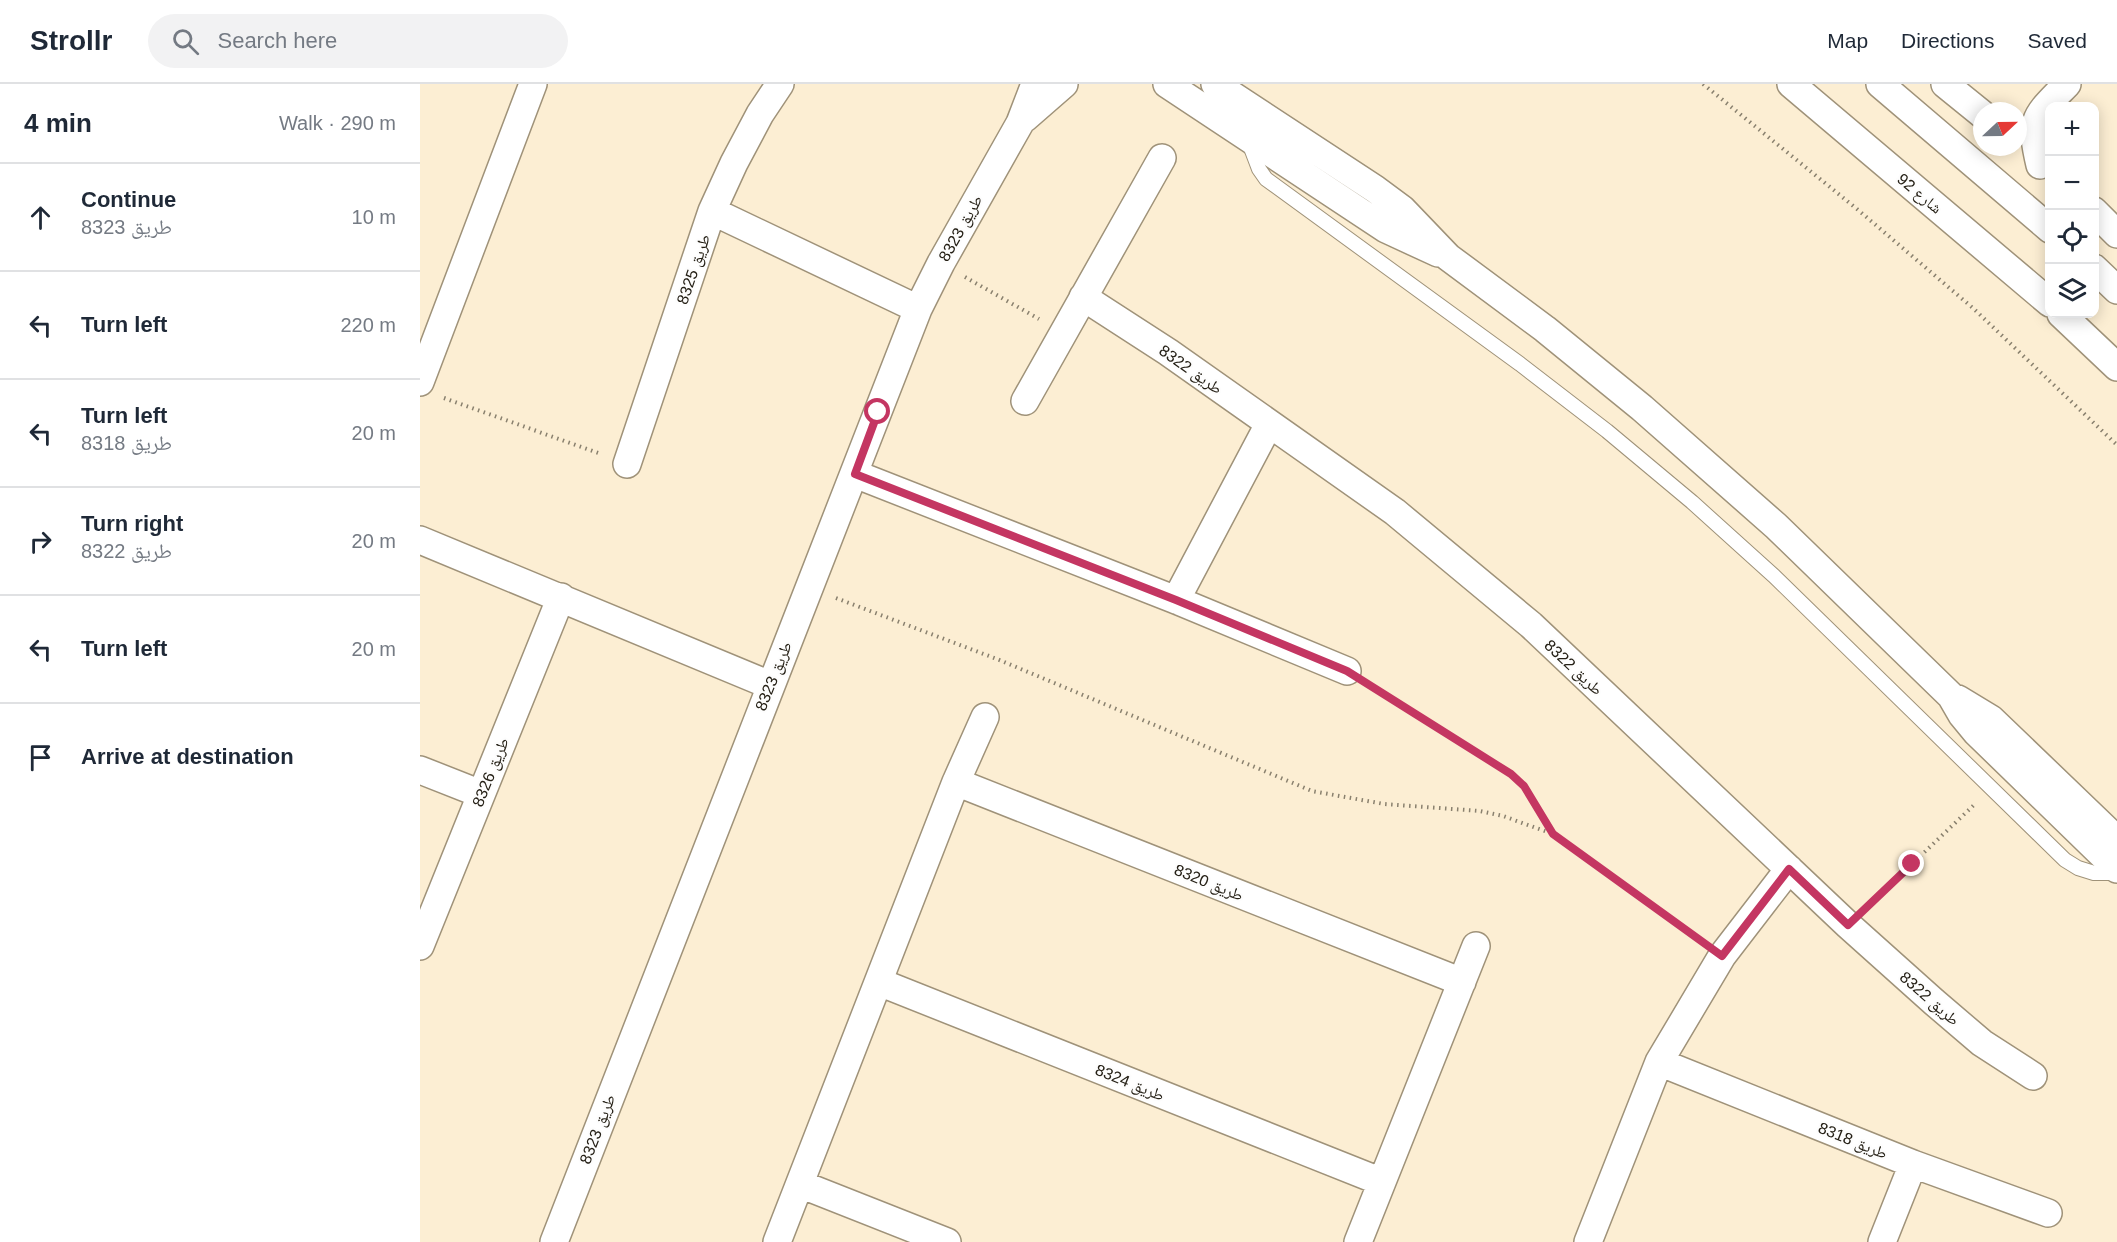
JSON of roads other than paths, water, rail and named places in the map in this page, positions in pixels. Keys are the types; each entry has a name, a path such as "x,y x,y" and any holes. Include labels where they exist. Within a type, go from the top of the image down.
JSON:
{"street":[{"path":"420,382 533,84"},
{"name":"طريق 8325","path":"627,464 712,212 755,123 780,84"},
{"name":"طريق 8323","path":"554,1242 918,309 941,263 1020,123 1035,84"},
{"name":"طريق 8323","path":"1020,123 1064,84"},
{"path":"1167,84 1386,229 1448,257"},
{"path":"1215,84 1402,209 1448,257 1545,329 1642,408 1776,526 1952,696 1991,719 2117,840"},
{"name":"شارع 92","path":"1791,84 2045,300"},
{"path":"1880,84 2045,226"},
{"path":"1945,84 1973,107"},
{"path":"2045,169 2034,142 2034,129 2027,121 2067,84"},
{"path":"2027,154 2045,169"},
{"path":"1025,401 1162,158"},
{"path":"712,212 918,309"},
{"path":"2099,216 2117,234"},
{"path":"2099,273 2117,290"},
{"name":"طريق 8322","path":"1083,297 1168,352 1395,512 1531,626 1848,925 1982,1043 2033,1076"},
{"path":"2065,318 2117,367"},
{"path":"1176,600 1269,424"},
{"path":"855,474 1176,600 1347,671"},
{"path":"420,540 770,685"},
{"name":"طريق 8326","path":"420,946 561,597"},
{"path":"1952,696 1962,715 1976,732 2117,871"},
{"path":"777,1242 957,782 985,717"},
{"path":"420,770 482,794"},
{"name":"طريق 8320","path":"957,782 1462,982"},
{"path":"1588,1242 1659,1062 1722,956 1789,869"},
{"path":"1358,1242 1476,946"},
{"name":"طريق 8324","path":"879,982 1382,1182"},
{"name":"طريق 8318","path":"1659,1062 1913,1164 2048,1213"},
{"path":"1882,1242 1913,1164"},
{"path":"800,1184 947,1242"}],"lane":[{"path":"1247,135 1259,169 1266,179 1520,364 1607,431 1692,502 1774,576 2065,860 2078,868 2094,873 2117,871"}]}
